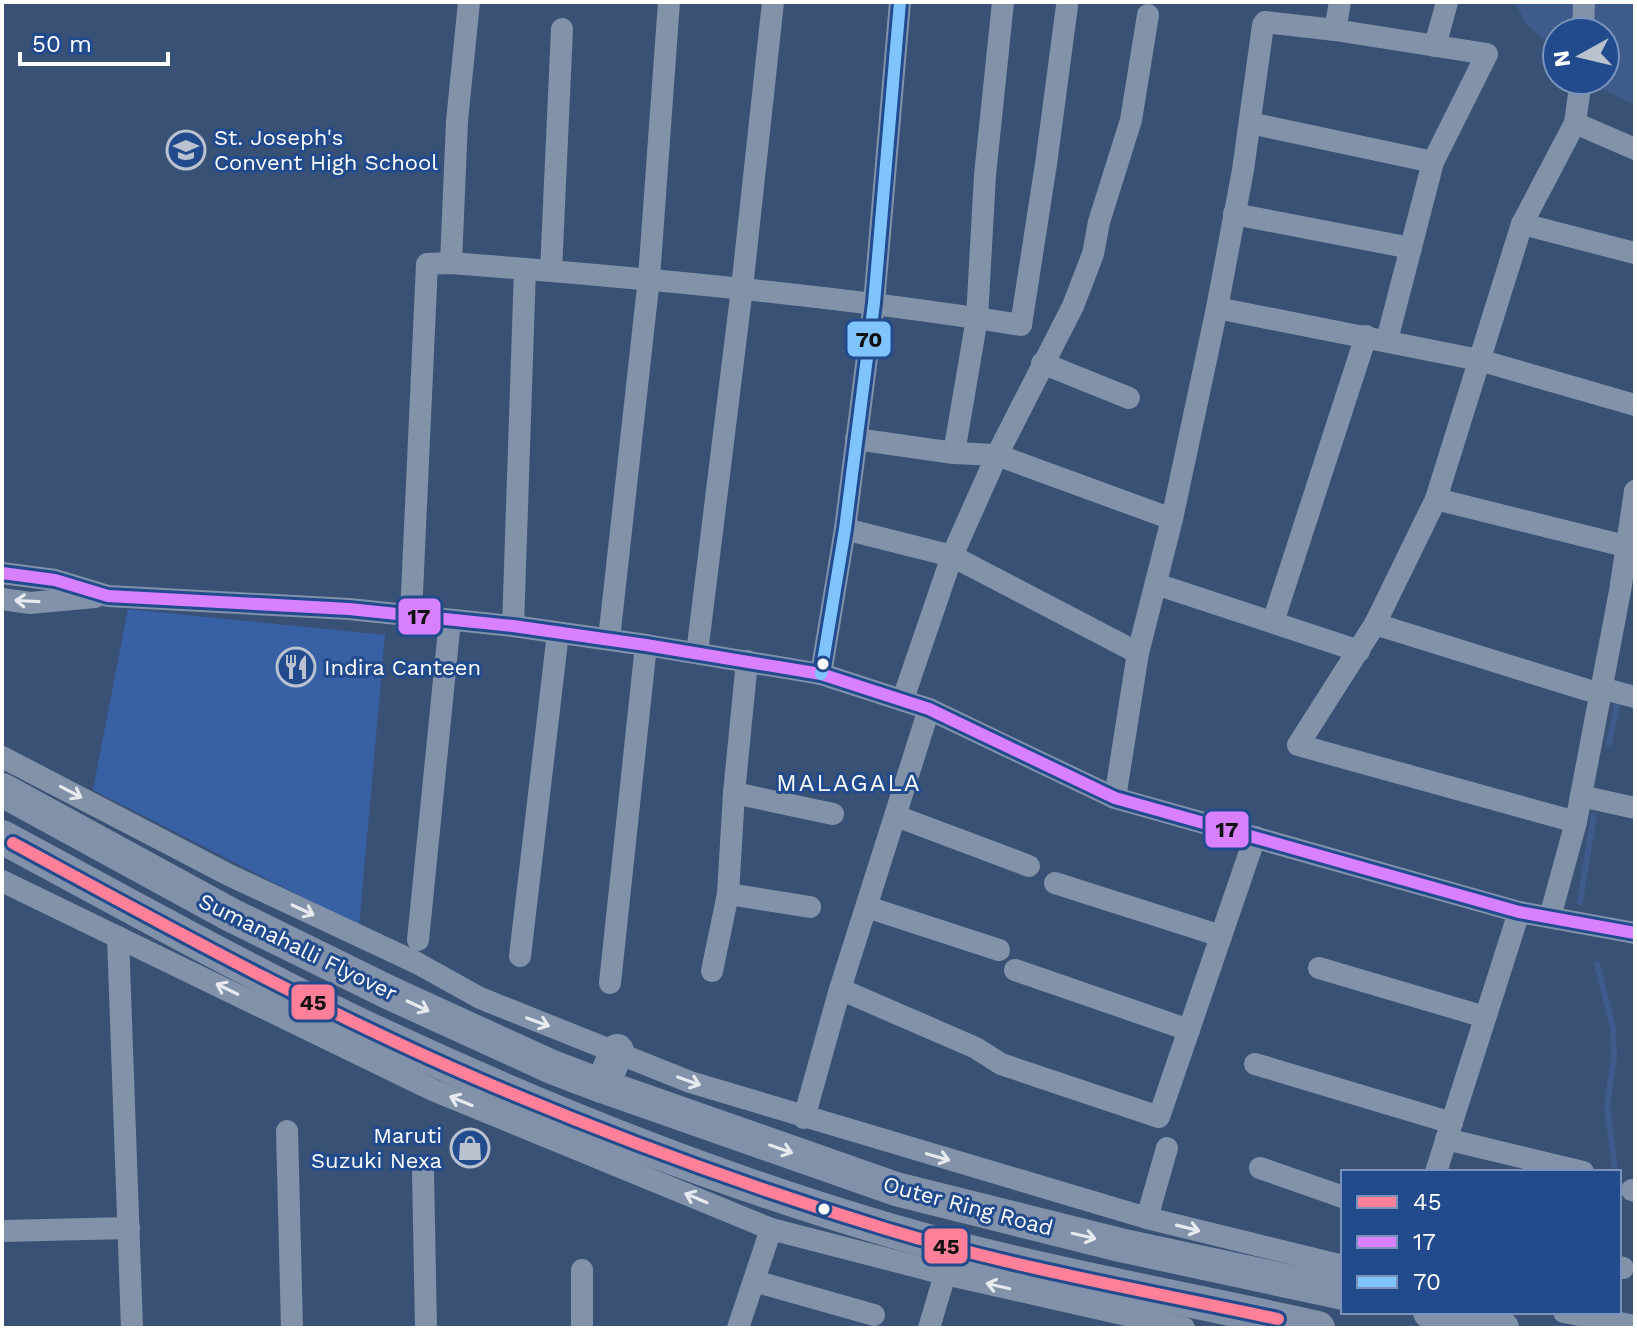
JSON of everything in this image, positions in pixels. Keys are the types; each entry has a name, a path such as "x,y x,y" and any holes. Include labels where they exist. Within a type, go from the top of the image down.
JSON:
{"highway":[{"name":"Sumanahalli Flyover","path":"2,790 231,915 390,993 552,1067 602,1086"},
{"name":"Sumanahalli Flyover","path":"2,837 376,1032 482,1081 540,1119"},
{"path":"602,1086 617,1051"},
{"name":"Outer Ring Road","path":"602,1086 896,1189 1120,1245 1341,1293"},
{"name":"Outer Ring Road","path":"540,1119 679,1160 887,1229 1116,1287 1318,1328"},
{"path":"1439,1314 1502,1328"}],"street":[{"path":"451,263 457,121 469,2"},
{"path":"609,639 649,278 669,2"},
{"path":"697,653 773,2"},
{"path":"821,674 845,529 874,303 900,2"},
{"path":"954,453 977,318 985,175 1003,2"},
{"path":"1335,30 1340,2"},
{"path":"1435,46 1447,2"},
{"path":"1021,325 1067,6"},
{"path":"903,699 952,556 997,455 1073,306 1093,254 1099,222 1131,120 1148,15"},
{"path":"1115,798 1138,653 1172,519 1217,308 1250,123 1263,24 1268,22 1335,30 1487,54 1433,162 1411,248 1273,622"},
{"path":"551,271 562,29"},
{"path":"1576,822 1298,745 1375,624 1436,499 1522,224 1575,123 1579,96"},
{"path":"1250,123 1433,162"},
{"path":"1575,123 1635,149"},
{"path":"1234,214 1411,248"},
{"path":"1522,224 1635,253"},
{"path":"411,615 427,264 451,263 649,278 874,303 1021,325 1056,336"},
{"path":"513,626 525,269"},
{"path":"1217,308 1479,360 1635,405"},
{"path":"1042,363 1129,398"},
{"path":"856,439 954,453 997,455 1172,519"},
{"path":"1550,917 1576,822 1600,691 1627,593 1625,546 1634,497"},
{"path":"1436,499 1625,546"},
{"path":"845,529 952,556 1138,653"},
{"path":"2,573 55,580 108,596"},
{"path":"1156,584 1359,651"},
{"path":"2,599 30,603 108,596 411,615 609,639 821,674 929,709 1115,798 1519,912 1635,933"},
{"path":"418,940 450,620"},
{"path":"1375,624 1600,691 1635,697"},
{"path":"520,956 558,633"},
{"path":"610,983 646,645"},
{"path":"712,971 728,894 747,661"},
{"path":"804,1118 840,989 929,709"},
{"path":"2,757 229,875 417,963 480,998 690,1082 1147,1218 1341,1266"},
{"path":"734,793 833,814"},
{"path":"1581,796 1635,808"},
{"path":"896,816 1029,866"},
{"path":"840,989 976,1048 1001,1064 1159,1117 1255,837"},
{"path":"2,881 433,1090 540,1119 771,1229 945,1274 1184,1328"},
{"path":"1055,883 1221,936"},
{"path":"728,894 810,907"},
{"path":"867,907 999,950"},
{"path":"1437,1170 1519,912"},
{"path":"118,937 132,1328"},
{"path":"1319,968 1485,1017"},
{"path":"1015,970 1189,1030"},
{"path":"1255,1064 1449,1131 1576,1170"},
{"path":"287,1131 292,1328"},
{"path":"1147,1218 1167,1148"},
{"path":"1260,1168 1341,1196"},
{"path":"423,1171 426,1328"},
{"path":"2,1231 129,1228"},
{"path":"738,1328 771,1229"},
{"path":"582,1270 582,1328"},
{"path":"929,1328 945,1274"},
{"path":"754,1281 874,1315"},
{"path":"1574,1314 1635,1326"}],"shaded area":[{"path":"1514,2 1631,2 1635,7 1635,105 1617,96 1621,96 1621,16 1541,16 1541,37 1528,26"},
{"path":"128,609 385,635 359,926 93,790"}],"waterway":[{"path":"1609,744 1617,704"},
{"path":"1580,902 1594,815"},
{"path":"1597,964 1613,1028 1614,1058 1607,1105 1615,1169"}],"transit line":[{"name":"70","path":"821,674 845,529 874,303 900,2"},
{"name":"17","path":"2,573 55,580 108,596 349,609 513,626 821,674 929,709 1115,798 1519,912 1635,933"},
{"name":"45","path":"13,843 244,967 362,1026 482,1081 631,1141 783,1196 934,1243 1081,1278 1278,1319"}],"place":[{"name":"St. Joseph's Convent High School","path":"186,150"},
{"name":"Indira Canteen","path":"296,667"},
{"name":"Maruti Suzuki Nexa","path":"470,1148"}],"district":[{"name":"MALAGALA","path":"849,783"}]}
